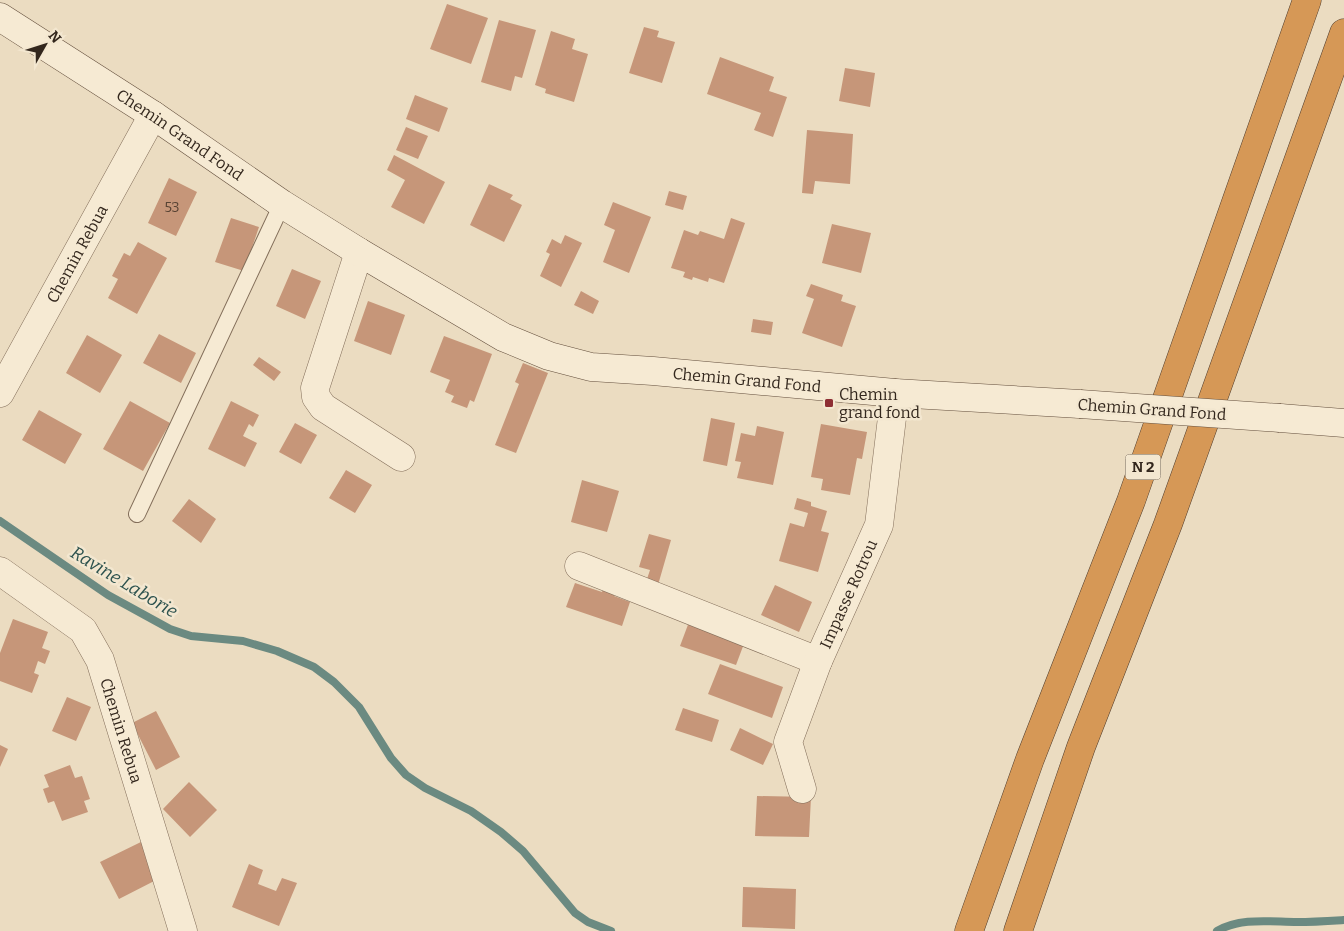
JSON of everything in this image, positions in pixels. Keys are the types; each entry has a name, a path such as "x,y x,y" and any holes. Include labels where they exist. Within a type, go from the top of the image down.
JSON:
{"highway":[{"name":"N 2","path":"969,931 1030,759 1131,501 1307,0"},
{"name":"N 2","path":"1018,931 1081,747 1168,524 1344,32"}],"street":[{"name":"Chemin Grand Fond","path":"0,17 153,115 282,204 359,252 503,337 549,356 583,365 895,393 1344,423"},
{"name":"Chemin Rebua","path":"0,393 153,115"},
{"path":"359,252 316,388 316,398 323,407 402,456"},
{"name":"Impasse Rotrou","path":"802,789 788,742 818,661 879,525 895,393"},
{"path":"579,566 818,661"},
{"name":"Chemin Rebua","path":"2,578 82,630 100,660 183,931"}],"lane":[{"path":"137,514 282,204"}],"building":[{"path":"447,4 488,18 471,64 430,49"},
{"path":"499,20 536,30 522,78 515,76 511,91 481,82"},
{"path":"644,27 659,31 657,37 675,42 662,83 629,73"},
{"path":"551,31 575,39 572,49 588,54 574,102 545,93 546,89 535,85"},
{"path":"720,57 774,77 769,91 787,97 773,137 754,130 761,113 707,94"},
{"path":"845,68 875,73 870,107 839,101"},
{"path":"415,95 448,108 439,132 406,119"},
{"path":"406,127 428,136 418,159 396,150"},
{"path":"807,130 853,134 850,184 815,181 813,194 802,193"},
{"path":"394,155 445,182 424,224 391,207 405,180 387,170"},
{"path":"169,178 197,192 176,236 148,223"},
{"path":"489,184 513,195 510,199 522,205 504,242 470,225"},
{"path":"669,191 687,196 683,210 665,205"},
{"path":"613,202 651,217 629,273 603,262 615,230 604,225"},
{"path":"231,218 259,227 244,271 215,262"},
{"path":"731,218 745,223 724,283 709,278 708,282 693,277 692,280 683,277 685,272 671,268 684,230 698,235 700,231 724,239"},
{"path":"832,224 871,233 861,273 822,263"},
{"path":"565,235 582,243 561,287 540,276 550,254 546,252 552,239 561,244"},
{"path":"138,242 167,258 137,314 108,298 118,279 112,276 124,253 130,256"},
{"path":"292,269 321,281 305,319 276,306"},
{"path":"811,284 843,295 841,301 856,306 842,347 802,333 814,299 806,296"},
{"path":"581,291 599,301 593,314 574,305"},
{"path":"368,301 405,315 391,355 354,341"},
{"path":"753,319 773,322 771,335 751,332"},
{"path":"159,334 196,353 181,383 143,363"},
{"path":"87,335 122,355 100,393 66,373"},
{"path":"444,336 492,354 474,402 470,400 467,408 451,402 454,396 445,392 450,380 430,372"},
{"path":"259,357 281,372 274,381 253,365"},
{"path":"523,363 548,373 516,453 495,445 519,384 515,382"},
{"path":"130,401 170,423 143,471 103,449"},
{"path":"231,401 259,415 253,427 249,424 243,436 257,443 245,467 208,449"},
{"path":"39,410 82,434 65,464 22,440"},
{"path":"711,418 735,423 727,466 703,461"},
{"path":"295,423 317,435 301,464 279,452"},
{"path":"821,424 867,432 862,459 857,458 850,495 821,490 823,479 811,477"},
{"path":"757,426 784,432 773,485 737,478 741,462 735,461 741,433 755,436"},
{"path":"346,470 372,485 355,513 329,498"},
{"path":"582,480 619,491 607,532 571,522"},
{"path":"797,498 811,502 811,506 827,511 821,531 829,533 818,572 779,561 790,523 804,527 808,513 794,509"},
{"path":"189,499 216,519 201,543 172,521"},
{"path":"649,534 671,540 658,585 646,582 650,570 639,567"},
{"path":"575,583 602,592 604,584 616,588 614,596 630,602 622,626 566,607"},
{"path":"775,585 812,602 799,632 761,615"},
{"path":"13,619 48,632 42,648 50,651 45,664 38,661 34,673 39,675 32,693 0,681 0,653"},
{"path":"689,622 745,641 736,665 680,646"},
{"path":"720,664 783,687 772,718 708,694"},
{"path":"67,697 91,707 76,741 52,731"},
{"path":"683,708 719,720 712,742 675,730"},
{"path":"156,711 180,757 156,770 132,723"},
{"path":"740,728 773,744 763,765 730,750"},
{"path":"0,745 8,749 0,767"},
{"path":"70,765 75,778 82,776 90,799 84,801 88,812 62,821 54,801 48,803 43,789 49,787 44,775"},
{"path":"189,782 217,810 190,837 163,809"},
{"path":"757,796 811,797 809,837 755,836"},
{"path":"143,841 162,877 119,899 100,862"},
{"path":"249,864 263,870 258,884 276,891 282,878 297,883 279,926 232,907"},
{"path":"743,887 796,889 795,929 742,927"}],"waterway":[{"name":"Ravine Laborie","path":"0,521 108,595 170,629 191,636 243,641 277,651 314,667 334,682 359,707 391,758 406,775 425,788 471,811 501,832 523,851 575,913 588,922 611,931"},
{"name":"Ravine Laborie","path":"1217,931 1246,922 1344,920"}],"place":[{"name":"Chemin grand fond","path":"829,403"}]}
